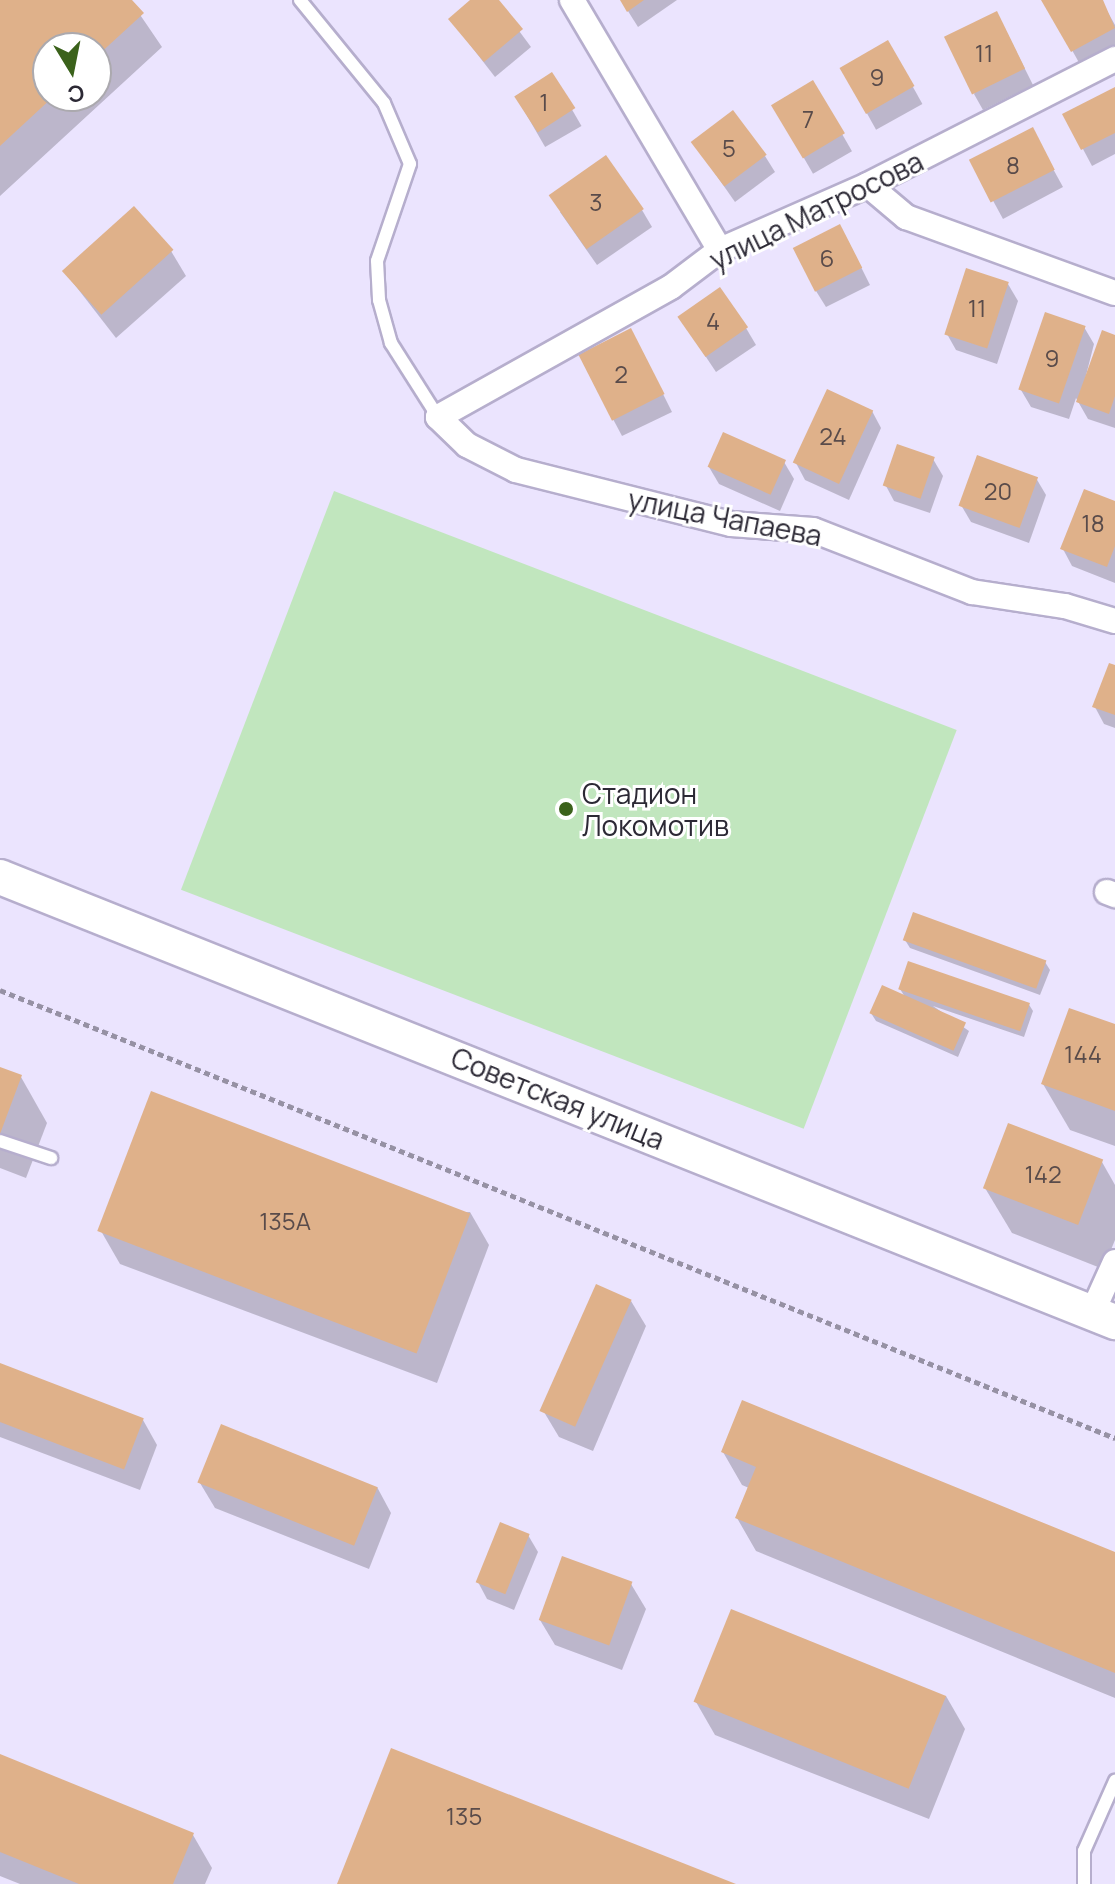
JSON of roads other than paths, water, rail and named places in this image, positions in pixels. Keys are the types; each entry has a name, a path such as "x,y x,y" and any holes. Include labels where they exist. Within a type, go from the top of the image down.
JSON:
{"main road":[{"name":"Советская улица","path":"0,877 1103,1318"}],"street":[{"path":"572,0 720,250"},
{"name":"улица Матросова","path":"438,417 671,287 720,250 868,185 1115,59"},
{"path":"868,185 906,217 1115,293"},
{"name":"улица Чапаева","path":"438,417 467,445 516,470 731,524 813,530 972,592 1065,606 1115,621"},
{"path":"1103,1318 1115,1262"}],"lane":[{"path":"300,0 384,103 410,164 377,261 379,300 391,343 438,417"},
{"path":"0,1141 51,1158"},
{"path":"1084,1884 1084,1851 1115,1781"}],"place":[{"name":"Стадион Локомотив","path":"566,809"}]}
